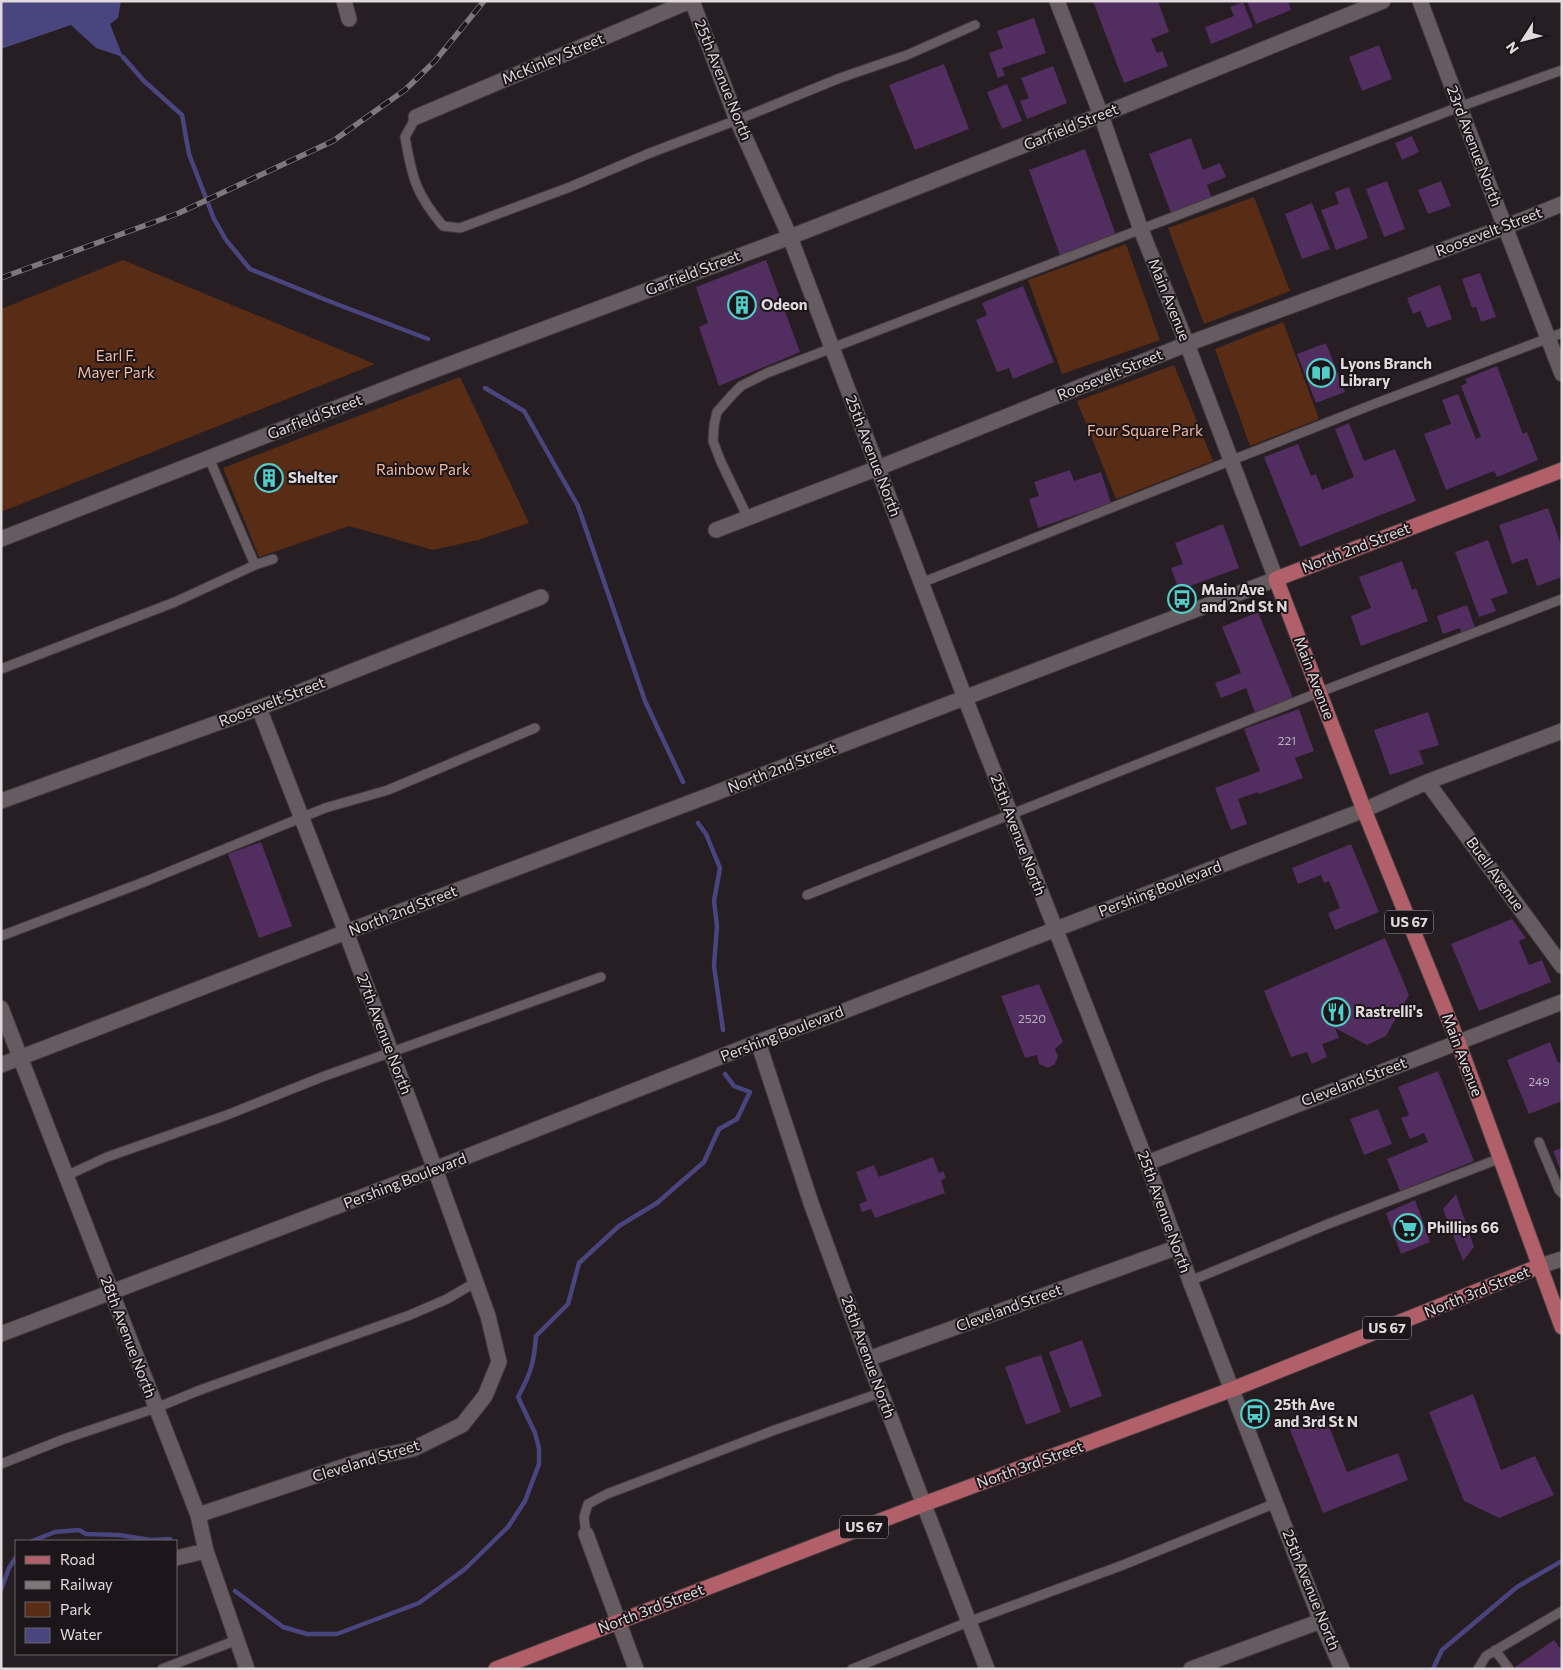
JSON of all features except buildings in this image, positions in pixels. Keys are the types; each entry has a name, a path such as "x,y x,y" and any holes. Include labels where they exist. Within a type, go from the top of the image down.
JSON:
{"main road":[{"name":"North 2nd Street","path":"1276,578 1562,470"},
{"name":"Main Avenue","path":"1276,578 1364,810 1458,1042 1562,1327"},
{"name":"North 3rd Street","path":"496,1669 924,1504 1233,1389 1540,1266"}],"street":[{"path":"344,1 349,19"},
{"name":"McKinley Street","path":"416,117 691,1"},
{"name":"25th Avenue North","path":"691,1 737,120 790,237 965,698 1147,1163 1190,1281 1321,1621 1342,1669"},
{"name":"Main Avenue","path":"1057,1 1101,115 1141,230 1187,344 1276,578"},
{"name":"Garfield Street","path":"1,539 424,374 790,237 1101,115 1383,1"},
{"name":"23rd Avenue North","path":"1420,1 1505,227 1555,336 1562,374"},
{"name":"Roosevelt Street","path":"716,530 878,468 1187,344 1505,227 1562,204"},
{"name":"North 2nd Street","path":"1,1065 1276,578"},
{"name":"Roosevelt Street","path":"1,802 259,708 541,598"},
{"name":"27th Avenue North","path":"259,708 435,1169 488,1316 499,1362"},
{"name":"Pershing Boulevard","path":"1,1334 435,1169 758,1042 840,1013 1364,810 1427,782 1562,731"},
{"name":"Buell Avenue","path":"1427,782 1562,966"},
{"name":"Cleveland Street","path":"1147,1163 1562,1002"},
{"name":"28th Avenue North","path":"1,1008 198,1515 206,1552 247,1669"},
{"name":"26th Avenue North","path":"758,1042 811,1203 880,1393 986,1669"},
{"name":"Cleveland Street","path":"868,1359 1178,1247"},
{"name":"North 3rd Street","path":"1540,1266 1562,1259"},
{"name":"Cleveland Street","path":"198,1515 366,1459 413,1449 462,1425 484,1396 499,1362"},
{"path":"586,1534 636,1669"},
{"path":"178,1558 206,1552"},
{"path":"1191,1669 1321,1621"}],"lane":[{"path":"416,117 405,137 415,184 427,206 443,226 460,228 840,78 907,55 975,25"},
{"path":"748,518 728,480 713,441 717,412 741,386 767,373 1459,107 1562,70"},
{"path":"921,583 1374,404 1555,336"},
{"path":"209,458 255,565"},
{"path":"1,669 175,602 255,565 273,559"},
{"path":"807,896 1320,692 1562,599"},
{"path":"1,936 144,882 326,808 388,790 535,728"},
{"path":"66,1176 107,1157 227,1115 322,1077 601,977"},
{"path":"1539,1142 1559,1190 1562,1193"},
{"path":"1190,1281 1336,1221 1500,1158"},
{"path":"1,1464 64,1439 156,1408 200,1390 410,1315 447,1299 476,1282"},
{"path":"586,1534 584,1516 588,1504 607,1494 772,1431 880,1393"},
{"path":"852,1669 968,1622 1114,1569 1276,1503"},
{"path":"1478,1669 1486,1656 1562,1611"},
{"path":"162,1669 237,1640"},
{"path":"1495,1650 1509,1669"}],"green space":[{"path":"1254,197 1290,291 1204,324 1168,228"},
{"path":"1126,244 1160,340 1062,374 1028,280"},
{"name":"Earl F. Mayer Park","path":"123,260 375,364 1,512 1,309"},
{"name":"Four Square Park","path":"1283,322 1319,419 1250,446 1215,349"},
{"name":"Four Square Park","path":"1174,365 1213,461 1116,499 1077,401"},
{"name":"Rainbow Park","path":"460,377 529,523 478,540 433,550 349,526 259,557 223,468"}],"water":[{"path":"1,1 121,1 118,18 110,24 123,57 96,48 71,25 1,49"}],"waterway":[{"path":"123,57 144,81 182,115 189,154 214,219 226,240 250,269 428,339"},
{"path":"485,388 524,411 578,506 645,701 683,782"},
{"path":"698,823 706,834 720,868 714,901 717,926 714,966 723,1030"},
{"path":"235,1591 283,1627 307,1634 337,1634 419,1603 465,1569 508,1527 525,1501 539,1464 539,1448 535,1433 518,1397 531,1368 536,1336 568,1304 579,1263 619,1226 657,1203 704,1162 719,1129 737,1119 750,1092 734,1086 725,1074"},
{"path":"35,1540 55,1532 79,1530 86,1534 119,1535 151,1540"},
{"path":"151,1540 170,1539"},
{"path":"1,1590 9,1568 15,1559"},
{"path":"1433,1669 1442,1650 1517,1587 1562,1561"}],"railway":[{"path":"1,278 179,213 333,141 405,90 435,61 484,1"}],"place":[{"name":"Odeon","path":"742,305"},
{"name":"Lyons Branch Library","path":"1321,373"},
{"name":"Shelter","path":"269,478"},
{"name":"Main Ave and 2nd St N","path":"1182,599"},
{"name":"Rastrelli's","path":"1336,1012"},
{"name":"Phillips 66","path":"1408,1228"},
{"name":"25th Ave and 3rd St N","path":"1255,1414"}]}
